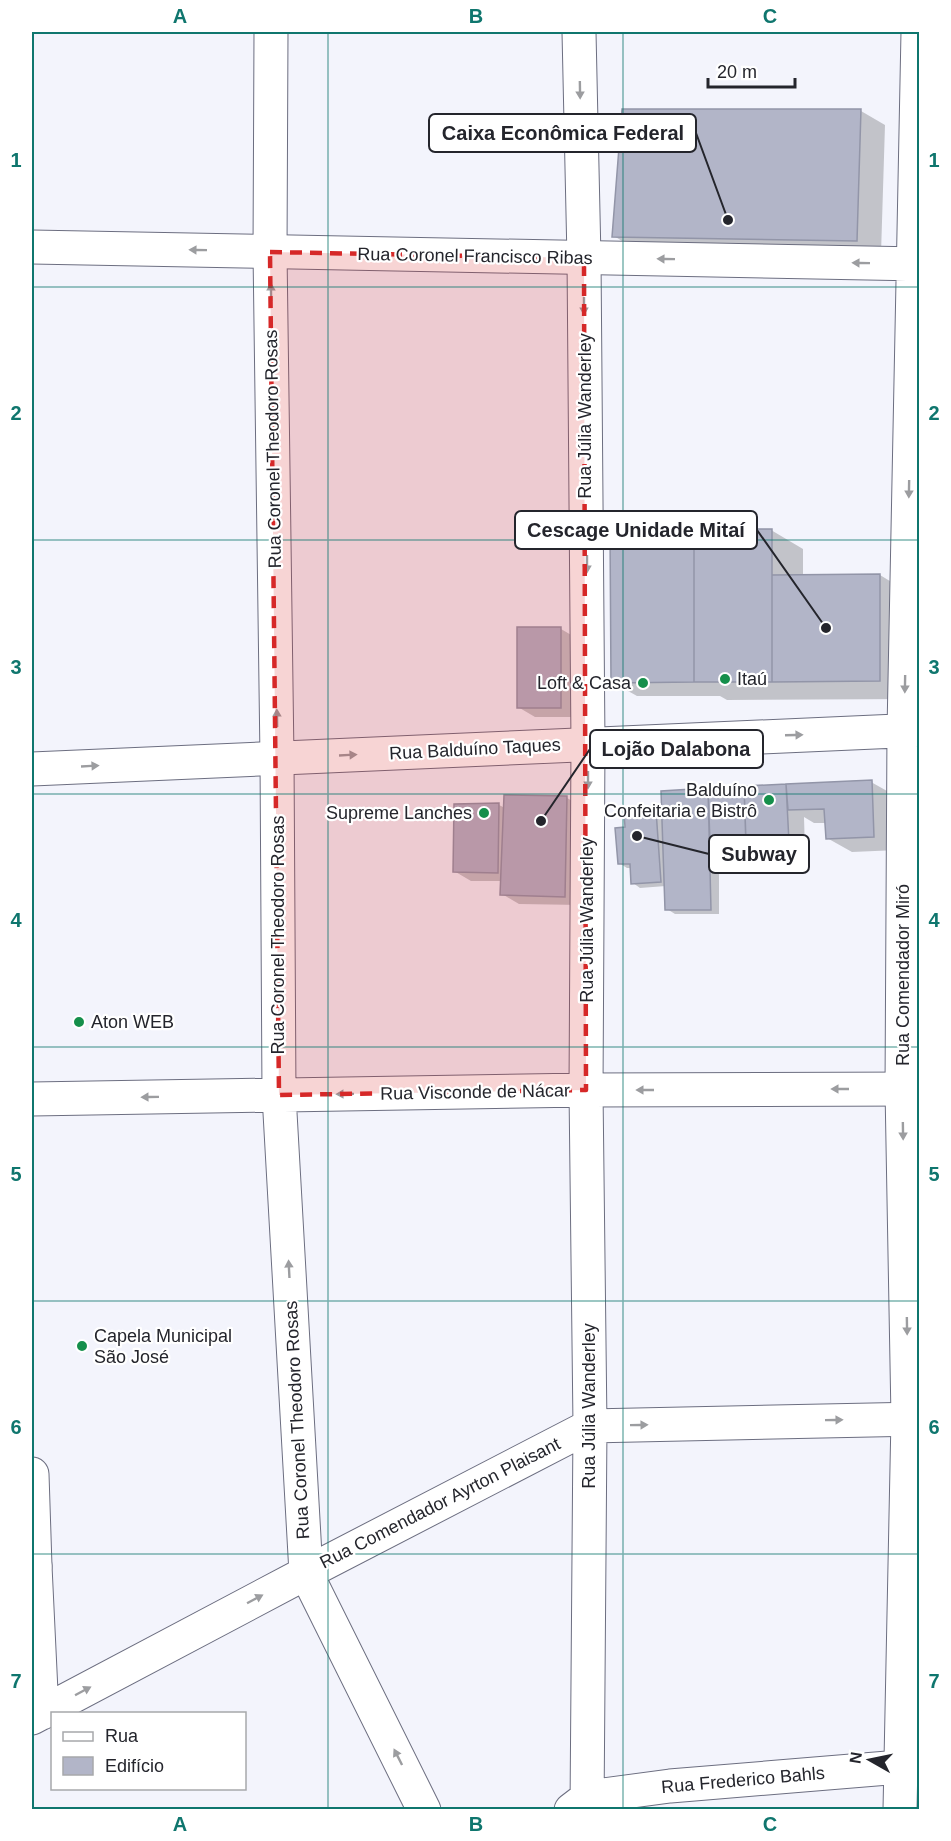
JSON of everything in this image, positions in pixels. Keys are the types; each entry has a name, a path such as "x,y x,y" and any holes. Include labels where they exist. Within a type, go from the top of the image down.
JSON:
{"street":[{"name":"Rua Coronel Theodoro Rosas","path":"271,32 270,252 279,1095 306,1573 424,1809"},
{"name":"Rua Júlia Wanderley","path":"579,32 584,258 588,744 586,1090 590,1426 582,1805"},
{"name":"Rua Comendador Miró","path":"900,1809 910,1768 914,1419 911,1089 912,730 918,32"},
{"name":"Rua Coronel Francisco Ribas","path":"32,247 916,264"},
{"name":"Rua Balduíno Taques","path":"32,769 912,730"},
{"name":"Rua Visconde de Nácar","path":"32,1099 586,1090 911,1089"},
{"name":"Rua Comendador Ayrton Plaisant","path":"37,1716 590,1426 914,1419"},
{"path":"32,1474 37,1716"},
{"name":"Rua Frederico Bahls","path":"582,1805 670,1786 910,1768"}],"highlighted area":[{"path":"270,252 584,258 586,1090 279,1095"}],"building":[{"path":"622,109 861,109 857,241 612,237"},
{"path":"694,529 694,682 611,683 610,530"},
{"path":"694,529 772,529 772,682 694,682"},
{"path":"880,574 880,681 772,682 772,575"},
{"path":"517,627 561,627 561,708 517,708"},
{"path":"872,780 874,837 826,839 824,809 788,810 786,784"},
{"path":"786,784 789,842 746,846 744,786"},
{"path":"744,786 747,868 711,870 708,788"},
{"path":"708,788 711,910 665,910 661,791"},
{"path":"504,795 567,796 565,897 500,895"},
{"path":"499,803 498,873 453,872 454,804"},
{"path":"656,810 661,882 631,884 630,864 618,864 615,828 625,827 624,813"}],"place":[{"name":"Caixa Econômica Federal","path":"728,220"},
{"name":"Cescage Unidade Mitaí","path":"826,628"},
{"name":"Itaú","path":"725,679"},
{"name":"Loft & Casa","path":"643,683"},
{"name":"Balduíno Confeitaria e Bistrô","path":"769,800"},
{"name":"Supreme Lanches","path":"484,813"},
{"name":"Lojão Dalabona","path":"541,821"},
{"name":"Subway","path":"637,836"},
{"name":"Aton WEB","path":"79,1022"},
{"name":"Capela Municipal São José","path":"82,1346"}]}
